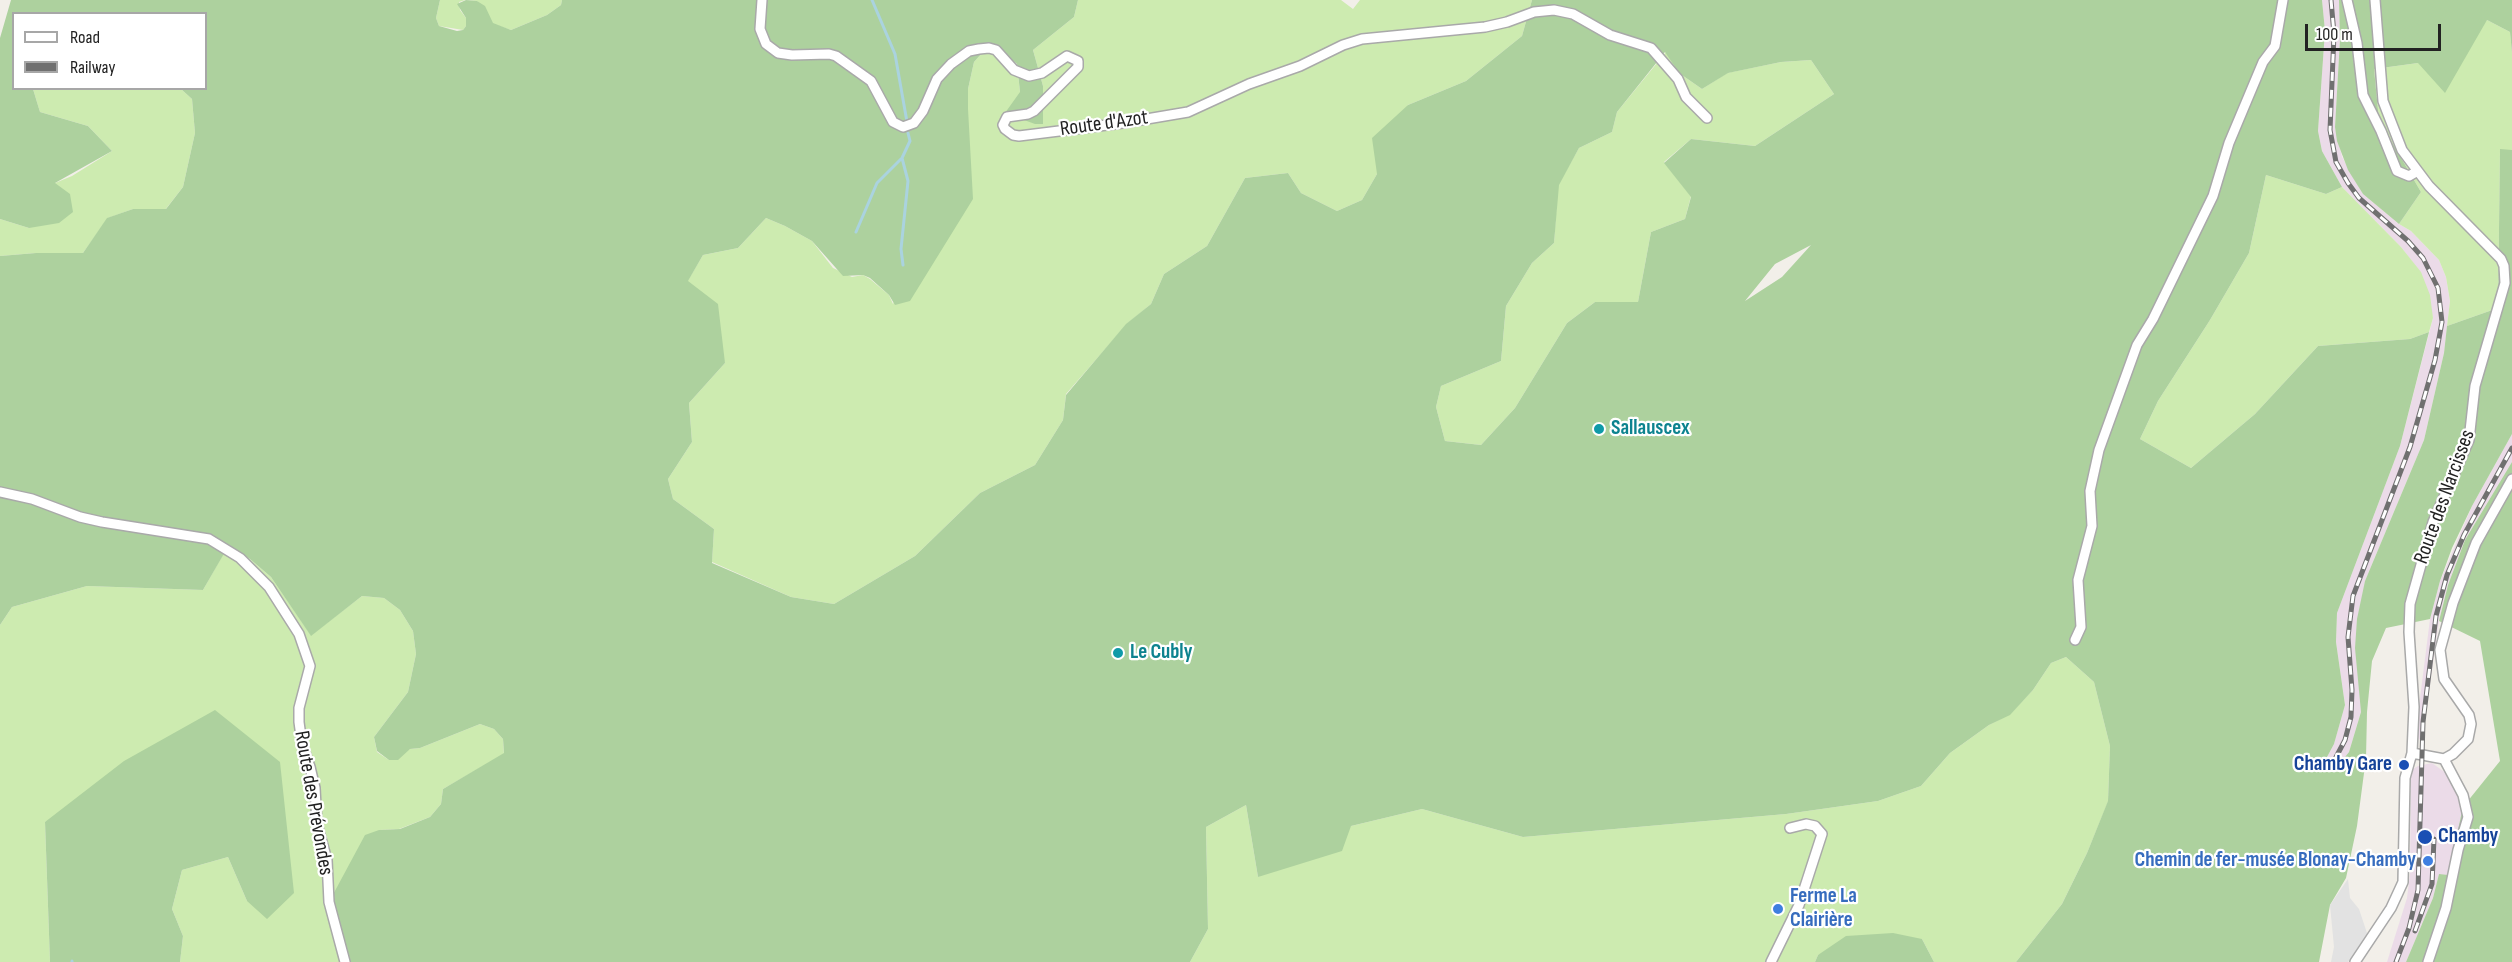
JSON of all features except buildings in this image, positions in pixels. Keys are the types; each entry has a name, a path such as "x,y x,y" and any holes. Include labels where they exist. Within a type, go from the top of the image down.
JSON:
{"street":[{"name":"Route d'Azot","path":"762,0 760,29 766,44 778,53 836,56 871,81 893,122 903,127 914,123 938,79 951,64 969,51 978,49 996,50 1014,69 1029,76 1042,73 1067,56 1078,62 1078,68 1053,89 1034,111 1007,117 1003,125 1005,129 1019,136 1188,112 1249,84 1300,66 1362,39 1485,27 1534,12 1554,10 1573,14 1610,35 1651,48 1678,79 1686,97 1707,118"},
{"path":"2075,640 2081,627 2078,580 2092,526 2090,491 2099,450 2137,345 2153,319 2213,196 2229,143 2263,62 2275,46 2283,0"},
{"path":"2347,0 2363,95 2397,171 2409,176 2416,172"},
{"name":"Route des Narcisses","path":"2355,962 2398,896 2403,882 2404,778 2412,753 2414,707 2409,617 2412,595 2433,522 2469,440 2475,386 2504,291 2505,275 2501,259 2494,250 2416,172 2402,150 2383,101 2375,0"},
{"path":"2412,753 2444,759 2464,745 2470,732 2469,716 2448,686 2441,671 2442,636 2476,543 2512,479"},
{"name":"Route des Prévondes","path":"0,492 32,499 80,517 102,522 209,539 240,558 269,587 299,634 310,666 299,708 299,722 302,744 315,788 317,824 327,860 329,902 345,962"},
{"path":"2428,962 2446,908 2458,850 2468,817 2463,795 2444,759"},
{"path":"1771,962 1799,905 1822,834 1815,826 1806,824 1790,828"}],"shaded area":[{"path":"2322,0 2339,0 2340,39 2335,127 2342,157 2363,194 2411,231 2439,260 2446,277 2450,301 2444,353 2424,440 2365,581 2360,682 2361,712 2349,752 2339,766 2327,757 2334,744 2345,705 2336,642 2337,613 2400,446 2433,318 2420,272 2401,247 2342,187 2322,151 2318,131 2325,31"},
{"path":"2512,434 2512,462 2465,540 2448,585 2439,621 2424,730 2424,748 2418,737 2417,722 2430,619 2440,581 2472,506"},
{"path":"2432,763 2450,776 2463,807 2456,845 2448,875 2439,875 2433,898 2406,962 2387,962 2407,898 2410,874 2411,777 2413,769"},
{"path":"2348,879 2350,898 2359,909 2368,936 2348,962 2331,962 2334,947 2330,905"}],"green space":[{"path":"11,0 440,0 436,18 439,26 457,31 463,30 466,26 466,18 457,4 466,0 477,1 485,6 493,23 511,30 547,15 561,5 562,0 1078,0 1074,17 1033,50 1043,86 1043,124 1035,124 1005,113 1020,92 1017,64 991,43 974,62 968,89 973,199 910,301 895,305 889,295 870,278 863,275 843,276 812,241 766,218 738,248 703,255 688,281 718,304 725,363 689,403 692,442 668,479 673,499 714,529 712,563 791,597 834,604 915,556 980,493 1035,465 1063,420 1066,395 1126,324 1151,304 1164,274 1207,246 1245,178 1288,173 1301,193 1337,211 1362,200 1377,174 1372,138 1408,105 1466,81 1522,36 1532,0 2322,0 2325,31 2318,131 2322,151 2342,187 2326,194 2266,175 2249,253 2210,320 2158,401 2140,439 2191,468 2255,414 2318,346 2410,339 2429,332 2400,446 2337,613 2336,642 2345,705 2334,744 2327,757 2338,766 2349,752 2361,712 2355,648 2357,619 2365,581 2424,440 2444,353 2447,326 2498,308 2500,149 2512,150 2512,434 2472,506 2452,548 2430,619 2386,628 2372,661 2367,712 2366,758 2357,826 2346,878 2330,905 2319,962 2016,962 2062,904 2087,853 2108,801 2110,746 2094,682 2066,657 2051,663 2033,690 2010,715 1989,725 1950,753 1921,786 1878,801 1786,814 1523,837 1422,809 1351,826 1342,851 1258,877 1246,805 1206,827 1208,929 1190,962 345,962 329,902 365,835 379,830 400,829 430,817 441,804 443,789 504,753 503,739 494,729 480,724 420,748 410,749 398,760 389,760 377,751 374,737 408,692 416,654 413,631 400,610 384,598 362,596 311,636 271,577 229,545 203,590 87,586 12,607 0,625 0,256 83,253 107,218 133,209 166,209 183,187 195,133 192,99 182,90 207,90 207,12 12,12 12,90 33,90 40,112 88,126 112,151 55,183 70,194 73,212 59,223 29,228 0,219 0,38","holes":["1665,52 1679,73 1702,89 1728,73 1781,62 1811,60 1834,94 1755,146 1691,139 1664,163 1691,197 1685,219 1651,232 1638,302 1595,302 1567,323 1515,408 1481,445 1445,441 1436,407 1441,386 1501,361 1506,306 1532,263 1554,243 1559,185 1579,148 1612,132 1617,112","1811,245 1782,277 1745,301 1775,264"]},
{"path":"440,0 465,0 459,2 460,10 466,18 466,26 463,30 439,26 436,18"},
{"path":"466,0 562,0 561,5 547,15 511,30 493,24 477,1"},
{"path":"1078,0 1341,0 1353,9 1360,0 1532,0 1522,36 1466,81 1408,105 1377,174 1362,200 1337,211 1301,193 1288,173 1245,178 1207,246 1164,274 1151,304 1127,324 1066,394 1063,420 1035,465 980,493 915,556 834,604 791,597 712,562 714,529 673,499 668,479 692,442 689,403 725,363 687,282 703,255 738,248 766,218 812,241 833,268 852,277 863,275 870,279 889,295 893,304 968,109 968,89 974,62 991,43 1017,65 1020,92 1043,86 1033,50 1074,17"},
{"path":"2339,0 2512,0 2512,53 2510,32 2487,20 2445,93 2418,63 2374,69 2379,120 2421,192 2399,224 2363,194 2348,170 2337,141 2335,127 2340,39"},
{"path":"2487,20 2510,32 2512,53 2512,150 2500,150 2498,308 2447,326 2450,301 2446,277 2439,260 2411,231 2399,224 2421,192 2379,120 2374,69 2418,63"},
{"path":"1666,52 1679,73 1702,89 1727,73 1781,62 1811,60 1834,94 1755,146 1691,139 1664,162 1691,196 1685,219 1651,232 1638,302 1595,302 1567,323 1515,408 1481,445 1445,441 1436,407 1441,386 1501,361 1506,306 1532,263 1554,243 1558,185 1579,148 1612,132 1617,112"},
{"path":"33,90 182,90 192,99 195,133 183,187 165,210 133,209 108,218 83,253 0,256 0,219 29,228 55,183 72,176 112,151 88,126 40,112"},
{"path":"2266,175 2326,194 2342,187 2401,247 2421,272 2430,295 2433,318 2429,332 2410,339 2318,346 2255,414 2191,468 2140,439 2158,401 2210,320 2249,253"},
{"path":"2512,462 2512,962 2406,962 2433,898 2439,874 2448,875 2463,807 2500,761 2480,641 2439,621 2448,585 2465,540"},
{"path":"229,544 271,577 311,635 362,596 384,598 400,610 413,631 416,654 408,692 374,737 377,752 389,760 410,749 420,748 480,724 494,729 503,739 504,754 443,789 441,804 430,817 399,829 379,830 345,962 180,962 183,936 172,909 182,870 228,857 247,901 280,762 45,822 50,962 0,962 0,625 12,607 87,586 203,590"},
{"path":"2066,657 2094,682 2110,746 2108,802 2087,853 2062,904 2016,962 1934,962 1922,939 1818,955 1815,962 1190,962 1208,929 1206,827 1246,805 1258,877 1351,826 1422,809 1523,837 1786,814 1878,801 1921,786 1950,753 1989,725 2010,714 2033,690 2051,663"},
{"path":"215,710 280,762 294,893 267,919 247,901 228,857 182,870 172,909 183,936 180,962 50,962 45,822 124,761"},
{"path":"1893,933 1922,939 1934,962 1815,962 1818,955 1846,936"}],"waterway":[{"path":"872,0 895,54 907,122"},
{"path":"903,265 901,249 908,181 902,158 910,141 908,133"},
{"path":"856,232 877,183 901,159"}],"railway":[{"path":"2331,0 2334,34 2330,130 2336,162 2359,198 2408,241 2423,258 2438,288 2442,322 2435,360 2410,447 2353,596 2348,637 2352,690 2351,717 2345,740 2334,761"},
{"path":"2396,962 2409,928 2418,890 2423,722 2436,616 2447,575 2464,535 2512,448"},
{"path":"2415,931 2432,884 2434,839"}],"place":[{"name":"Sallauscex","path":"1599,429"},
{"name":"Le Cubly","path":"1118,653"},
{"name":"Chamby Gare","path":"2404,765"},
{"name":"Chamby","path":"2425,837"},
{"name":"Chemin de fer-musée Blonay-Chamby","path":"2428,861"},
{"name":"Ferme La Clairière","path":"1778,909"}]}
